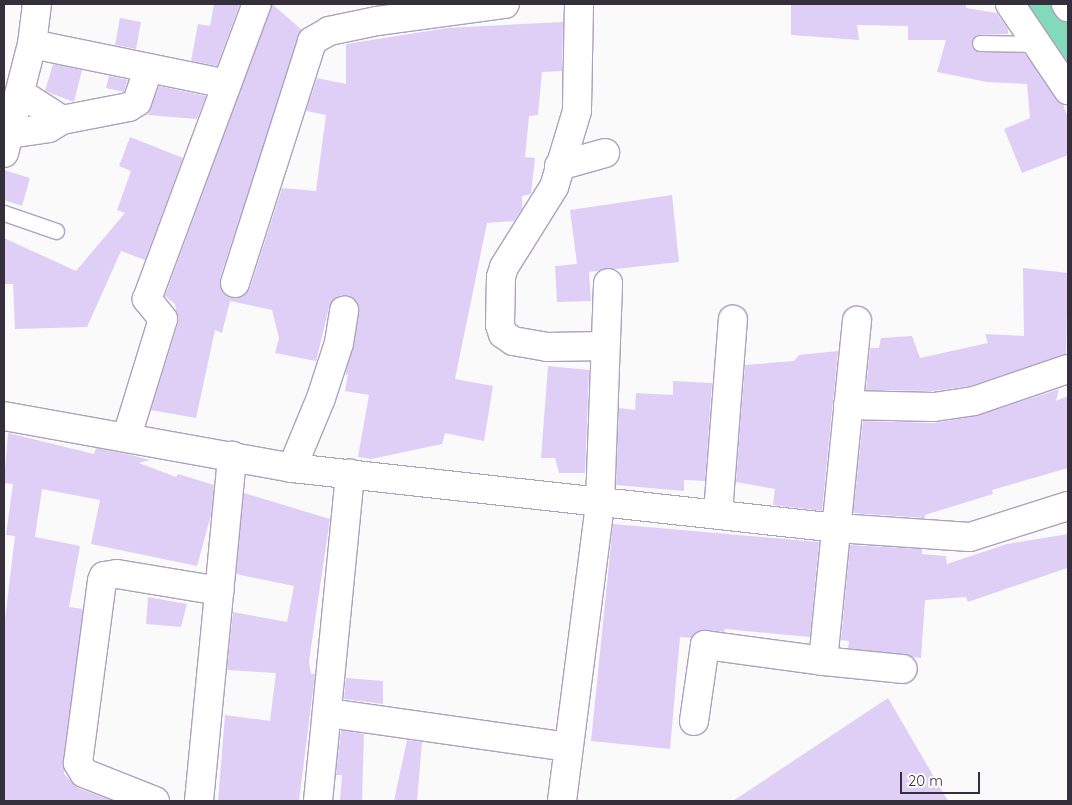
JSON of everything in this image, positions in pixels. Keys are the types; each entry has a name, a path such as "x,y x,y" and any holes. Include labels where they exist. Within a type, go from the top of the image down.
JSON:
{"street":[{"path":"10,121 32,44 38,4"},
{"path":"127,436 163,319 147,298 257,4"},
{"path":"235,283 312,41 330,31 377,21 505,4"},
{"path":"579,4 577,111 554,187 504,266 500,277 500,325 503,334 513,341 547,347 605,346"},
{"path":"1010,4 1068,90"},
{"path":"1066,4 1068,8"},
{"path":"32,44 227,84"},
{"path":"10,121 62,120 129,107 137,102 149,68"},
{"path":"10,121 49,128 62,120"},
{"path":"559,166 605,153"},
{"path":"562,801 600,503 608,283"},
{"path":"292,468 321,398 344,310"},
{"path":"718,513 733,320"},
{"path":"823,661 857,321"},
{"path":"848,405 934,407 974,401 1068,370"},
{"path":"4,416 127,436 292,468 600,503 718,513 837,528 970,536 1068,506"},
{"path":"199,801 232,456"},
{"path":"318,801 329,713 350,474"},
{"path":"155,801 84,774 78,763 102,581 104,576 117,574 220,591"},
{"path":"694,721 705,645 823,661 903,669"},
{"path":"329,713 568,747"}],"lane":[{"path":"980,43 1037,44"},
{"path":"4,213 56,231"}],"building":[{"path":"214,4 240,4 217,66 191,61 198,24 210,26"},
{"path":"272,4 302,30 220,278 223,293 231,298 239,298 250,288 282,188 316,191 326,115 306,111 317,78 346,84 346,44 447,28 563,22 562,71 542,72 538,115 529,116 525,157 535,158 531,194 522,196 522,209 514,221 487,223 455,379 493,386 484,441 445,433 442,444 371,459 358,457 369,395 345,391 348,374 345,375 359,312 354,298 346,295 338,296 329,307 314,370 316,361 275,353 279,338 272,310 230,301 222,333 215,330 196,418 151,410 178,323 175,304 165,296"},
{"path":"966,4 966,8 997,13 1008,29 1008,34 976,35 972,48 980,52 1024,53 1063,104 1068,118 1068,155 1022,173 1004,129 1030,118 1027,84 987,82 937,72 946,40 908,40 908,26 857,25 859,40 791,35 791,5"},
{"path":"120,18 141,22 136,49 115,45"},
{"path":"53,64 82,70 74,102 45,91"},
{"path":"109,76 128,80 124,92 106,88"},
{"path":"159,86 206,96 197,119 148,115"},
{"path":"130,137 183,158 145,260 121,251 87,327 15,329 13,284 4,284 4,238 76,271 125,213 117,210 131,171 119,166"},
{"path":"4,170 30,178 22,206 4,200"},
{"path":"672,195 679,262 589,272 591,301 557,302 555,266 577,264 570,210"},
{"path":"1023,268 1068,273 1066,354 970,386 933,391 866,390 870,348 879,348 881,338 912,336 920,358 988,343 985,334 1024,336"},
{"path":"838,351 822,511 773,505 775,489 736,482 745,365 794,361 799,355"},
{"path":"548,366 589,370 585,473 559,473 555,458 541,458"},
{"path":"673,381 712,383 705,481 684,480 684,491 616,485 619,408 635,410 636,393 673,395"},
{"path":"1059,389 1056,401 1068,396 1068,468 992,490 993,494 925,515 925,518 853,513 863,421 934,423 976,416"},
{"path":"8,433 94,454 96,448 131,455 150,460 139,463 176,477 178,474 214,485 211,515 197,566 91,544 100,500 42,489 35,537 80,546 69,607 83,609 64,774 78,788 113,801 4,801 4,628 15,536 6,535 13,484 4,483"},
{"path":"244,493 330,519 309,661 311,674 315,674 299,801 218,801 225,715 270,721 276,673 227,670 233,612 287,622 294,586 236,574"},
{"path":"613,524 819,542 810,637 725,629 724,632 707,630 692,638 680,637 670,749 591,741"},
{"path":"1068,534 1067,568 968,602 966,597 925,600 921,658 848,648 849,641 841,640 850,545 922,549 922,554 946,556 947,564 1007,544"},
{"path":"148,597 187,604 181,627 146,624"},
{"path":"346,678 383,681 383,704 344,699"},
{"path":"888,698 948,801 733,801"},
{"path":"341,730 364,734 362,801 340,801 342,775 336,775"},
{"path":"407,740 422,742 417,801 394,801"}],"waterway":[{"path":"1026,4 1068,63"}]}
